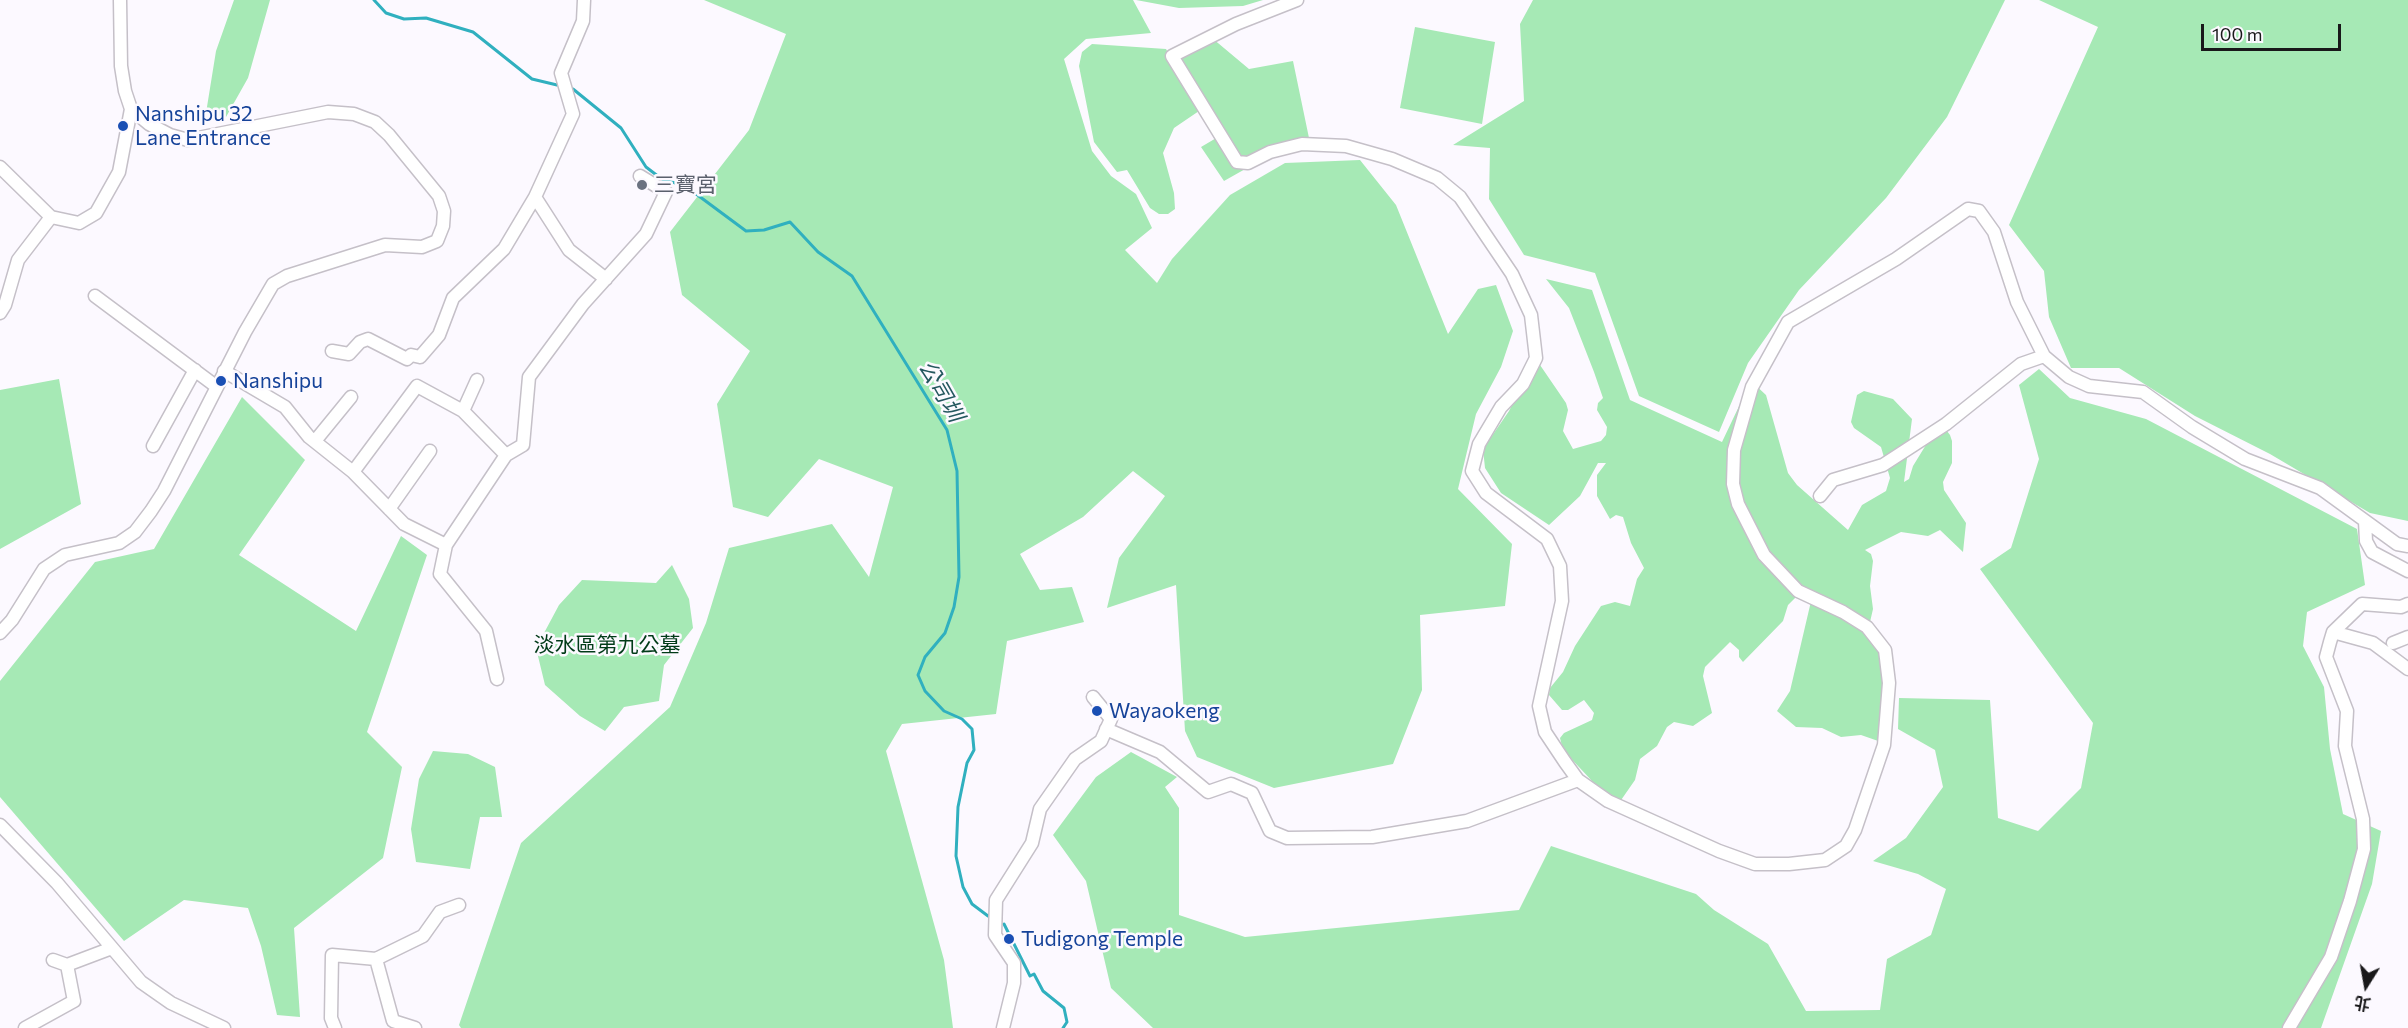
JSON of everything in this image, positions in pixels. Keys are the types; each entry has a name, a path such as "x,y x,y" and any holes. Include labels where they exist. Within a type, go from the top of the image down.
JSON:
{"street":[{"path":"0,167 51,217 79,223 96,213 119,172 131,109 121,66 120,0"},
{"path":"332,351 349,354 360,342 368,339 407,358 411,355 420,357 439,335 453,298 504,249 536,197 573,114 561,73 583,21 584,0"},
{"path":"1297,0 1236,24 1172,56 1237,162 1248,163 1270,152 1302,144 1346,146 1392,159 1437,178 1460,197 1512,274 1531,315 1536,358 1523,384 1501,407 1479,444 1472,471 1486,493 1547,539 1560,566 1562,601 1539,706 1545,732 1578,780 1608,801 1719,851 1755,864 1789,864 1825,860 1846,846 1855,830 1884,745 1889,683 1885,650 1867,627 1843,612 1798,591 1764,555 1738,504 1732,484 1734,450 1752,387 1788,322 1896,260 1968,209 1979,211 1994,232 2017,302 2044,356 2069,376 2089,386 2143,392 2192,427 2245,459 2320,488 2397,544 2408,546"},
{"path":"0,633 12,620 44,570 65,555 119,543 135,532 164,491 224,371 273,284 287,276 385,245 422,247 437,241 444,211 439,196 389,135 375,122 354,114 328,112 188,140 170,135 131,109"},
{"path":"497,679 486,631 440,574 446,545 506,455 523,445 529,377 583,304 646,234 666,192 640,176"},
{"path":"536,197 569,250 606,279"},
{"path":"0,313 5,305 18,260 51,217"},
{"path":"95,296 217,387"},
{"path":"1820,496 1833,480 1883,465 1946,424 2021,364 2044,356"},
{"path":"153,446 195,370"},
{"path":"224,371 285,407 315,441 353,472 404,524 446,545"},
{"path":"463,411 477,380"},
{"path":"353,472 417,386 463,411 506,455"},
{"path":"315,441 351,397"},
{"path":"389,509 430,451"},
{"path":"2365,521 2366,541 2372,552 2408,571"},
{"path":"2289,1028 2331,957 2350,901 2364,849 2363,819 2344,746 2347,711 2326,657 2332,632 2362,604 2401,607 2408,604"},
{"path":"2332,632 2373,643 2408,669"},
{"path":"2393,642 2408,637"},
{"path":"1003,1028 1014,983 1014,963 995,935 996,900 1032,843 1040,809 1075,759 1101,741 1111,719 1093,697"},
{"path":"1106,729 1160,752 1208,792 1231,784 1252,793 1270,831 1287,838 1372,837 1467,821 1578,780"},
{"path":"0,825 57,883 153,992 224,1028"},
{"path":"335,1028 331,1018 332,955 376,959 423,936 440,912 459,905"},
{"path":"53,960 67,965 112,948"},
{"path":"376,959 393,1021 415,1028"},
{"path":"25,1028 74,1001 67,965"}],"green space":[{"path":"234,0 270,0 248,78 226,117 206,113 216,51"},
{"path":"704,0 1133,0 1151,33 1086,39 1064,59 1092,151 1111,176 1136,194 1152,228 1125,250 1157,283 1172,259 1230,195 1285,163 1360,160 1396,205 1448,334 1478,289 1496,285 1513,331 1501,367 1476,414 1458,489 1512,544 1505,606 1420,615 1422,690 1393,764 1274,788 1197,757 1185,731 1176,585 1107,608 1119,558 1165,496 1133,471 1083,517 1020,554 1040,590 1072,587 1084,622 1007,641 996,714 902,724 886,751 944,960 953,1028 461,1028 459,1025 521,843 670,707 706,623 729,548 832,524 869,577 893,487 819,459 768,517 733,507 717,404 750,351 682,295 670,232 749,130 786,34"},
{"path":"1136,0 1263,0 1243,6 1179,8"},
{"path":"1533,0 2005,0 1947,117 1886,198 1799,290 1748,363 1719,432 1639,396 1595,273 1524,255 1489,199 1490,148 1453,145 1524,101 1520,24"},
{"path":"2039,0 2408,0 2408,521 2370,513 2270,454 2195,416 2119,368 2071,368 2049,317 2044,271 2009,225 2098,27"},
{"path":"1415,27 1495,42 1482,124 1400,108"},
{"path":"1212,38 1249,69 1293,61 1309,138 1240,161 1175,56"},
{"path":"1092,44 1166,49 1199,111 1174,128 1163,153 1174,193 1175,209 1168,214 1159,214 1150,208 1127,170 1117,172 1094,142 1079,66 1082,52"},
{"path":"1218,137 1247,168 1224,181 1201,147"},
{"path":"1546,279 1592,290 1630,400 1722,442 1751,381 1766,395 1788,473 1797,485 1848,530 1862,505 1886,491 1890,478 1881,447 1854,428 1851,422 1857,395 1864,391 1893,399 1912,419 1904,482 1909,479 1913,466 1940,422 1950,435 1952,463 1943,482 1944,490 1966,523 1963,552 1940,530 1928,536 1901,532 1865,550 1871,554 1873,561 1870,586 1873,609 1870,622 1889,657 1881,742 1861,735 1841,737 1822,728 1796,727 1777,711 1790,691 1812,597 1797,596 1788,605 1783,621 1743,662 1739,657 1739,650 1730,642 1705,667 1703,676 1712,713 1693,726 1674,722 1667,727 1657,746 1640,759 1635,780 1619,803 1608,798 1563,750 1560,738 1564,733 1592,720 1594,713 1584,700 1568,710 1562,710 1549,695 1550,688 1563,672 1575,646 1601,606 1615,602 1630,606 1637,579 1644,568 1631,543 1623,517 1616,515 1610,519 1597,496 1597,475 1606,463 1598,463 1580,496 1549,525 1501,493 1485,468 1483,449 1509,411 1533,363 1540,365 1566,403 1568,410 1563,431 1573,449 1601,441 1606,435 1607,427 1597,410 1598,403 1603,398 1594,372 1569,308"},
{"path":"2039,369 2070,398 2146,419 2357,529 2365,585 2307,612 2303,646 2324,687 2330,749 2343,814 2381,831 2372,884 2321,1028 1153,1028 1111,988 1086,881 1053,835 1096,777 1131,752 1177,777 1165,787 1179,808 1179,915 1245,937 1519,910 1551,846 1696,894 1714,910 1768,944 1806,1011 1880,1010 1887,959 1931,935 1946,889 1918,874 1873,861 1906,838 1943,787 1935,750 1898,729 1899,698 1990,700 1998,818 2038,831 2081,788 2093,723 1980,569 2011,548 2039,459 2019,385"},
{"path":"59,379 81,504 0,549 0,390"},
{"path":"242,397 305,460 239,555 356,631 401,536 427,555 367,732 402,767 383,858 294,928 300,1017 277,1015 261,946 248,908 184,900 124,941 0,797 0,681 95,562 154,549"},
{"name":"淡水區第九公墓","path":"672,565 689,599 693,628 664,665 659,701 624,707 605,731 580,716 545,685 536,648 559,605 582,580 656,583"},
{"path":"433,751 468,754 495,767 502,817 480,817 470,869 416,862 411,829 419,779"}],"waterway":[{"name":"公司圳","path":"374,0 386,13 404,19 426,18 473,32 532,79 557,85"},
{"name":"公司圳","path":"573,89 621,128 646,167 663,180 684,185 746,231 764,230 790,222 818,252 852,276 947,430 957,471 959,577 954,607 945,633 925,657 918,675 925,691 944,711 962,719 972,729 974,750 967,763 958,807 956,856 963,887 972,904 988,916"},
{"name":"公司圳","path":"1004,924 1030,976 1034,974 1043,991 1064,1008 1067,1022 1063,1028"}],"place":[{"name":"Nanshipu 32 Lane Entrance","path":"123,126"},
{"name":"三寶宮","path":"642,185"},
{"name":"Nanshipu","path":"221,381"},
{"name":"Wayaokeng","path":"1097,711"},
{"name":"Tudigong Temple","path":"1009,939"}]}
